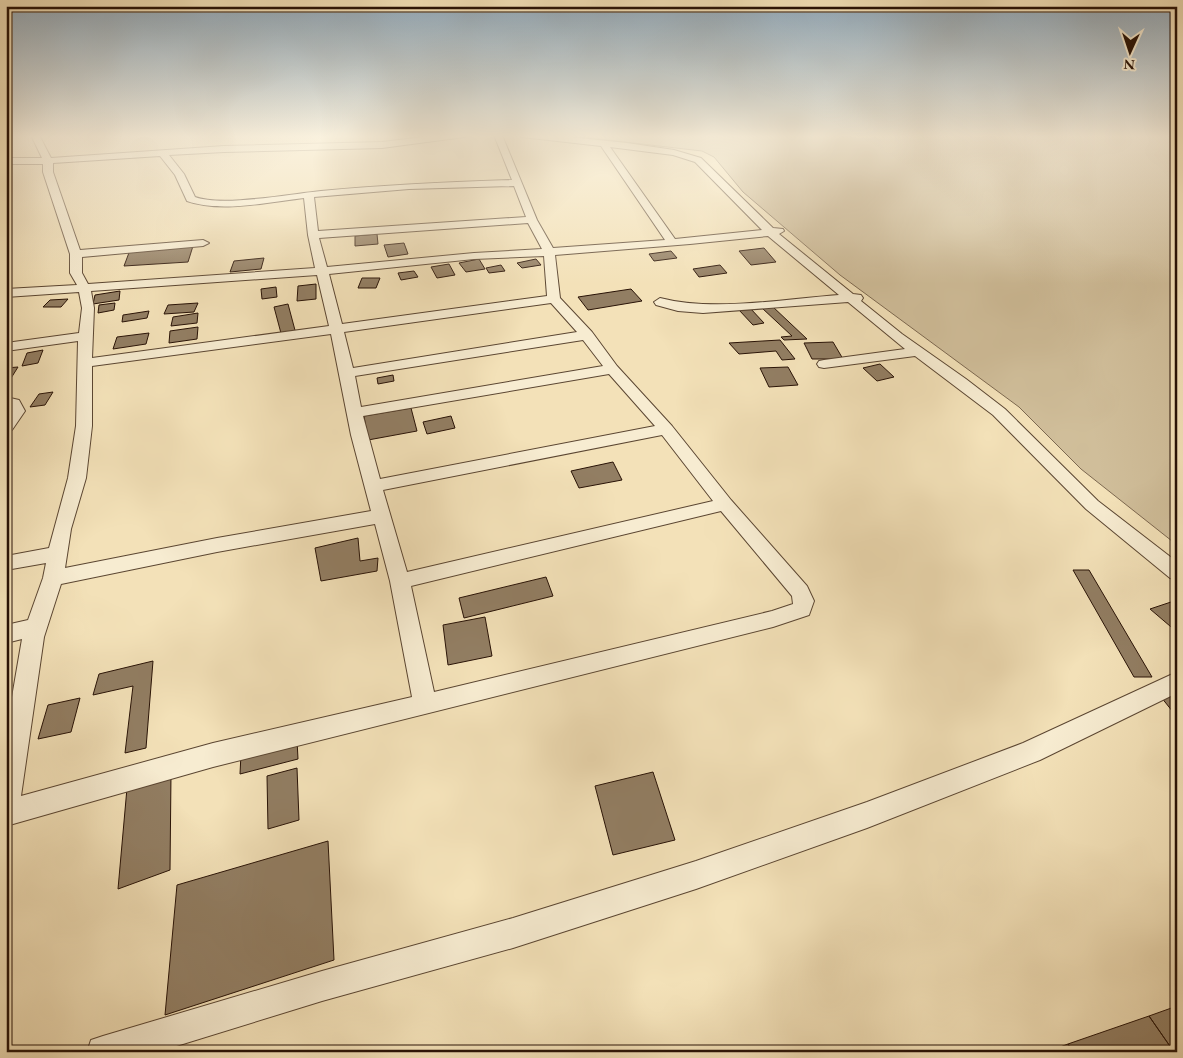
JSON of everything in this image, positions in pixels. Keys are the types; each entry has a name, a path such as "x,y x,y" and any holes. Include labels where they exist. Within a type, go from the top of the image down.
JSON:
{"street":[{"path":"52,184 76,254 76,273 84,289 88,308 85,336 84,426 77,478 67,511 53,578 33,637 6,812 213,755 773,619 802,609 804,601 800,592 725,504 666,429 612,369 587,336 554,299 549,252 532,220 519,184"},
{"path":"184,184 194,202 209,204 409,186 468,184"},
{"path":"632,184 672,242"},
{"path":"724,184 774,232 855,298 917,352 961,382 999,412 1092,506 1177,573"},
{"path":"730,184 774,232"},
{"path":"309,195 313,235 347,373 359,435 400,581 425,704"},
{"path":"313,235 532,220"},
{"path":"6,293 322,271 474,256 549,252 774,232"},
{"path":"76,254 202,243"},
{"path":"660,302 678,307 703,309 855,298 1007,407 1075,477 1177,562"},
{"path":"86,363 554,299"},
{"path":"6,347 85,336"},
{"path":"347,373 587,336"},
{"path":"824,364 917,352"},
{"path":"355,413 612,369"},
{"path":"6,402 14,403 17,411 6,427"},
{"path":"374,486 666,429"},
{"path":"400,581 725,504"},
{"path":"53,578 217,545 381,516"},
{"path":"6,563 57,554"},
{"path":"6,634 36,627"},
{"path":"103,1052 322,986 513,933 696,875 867,815 1031,752 1177,682"}],"shaded area":[{"path":"737,184 1177,184 1177,545 1081,469 1019,407 840,275 743,192"}],"building":[{"path":"377,234 378,244 355,246 355,236"},
{"path":"404,243 408,254 388,257 384,245"},
{"path":"193,246 188,262 124,266 130,250"},
{"path":"764,248 776,262 751,265 739,251"},
{"path":"671,251 677,258 654,261 649,254"},
{"path":"264,258 261,269 230,272 234,261"},
{"path":"479,259 485,269 466,272 459,263"},
{"path":"536,259 541,265 522,268 517,263"},
{"path":"449,264 455,275 437,278 431,267"},
{"path":"501,265 505,271 489,273 486,268"},
{"path":"720,265 727,273 699,277 693,269"},
{"path":"414,271 418,277 401,280 398,273"},
{"path":"362,278 380,278 376,288 358,288"},
{"path":"316,284 316,299 297,301 298,286"},
{"path":"276,287 277,297 262,299 261,289"},
{"path":"631,289 642,301 588,310 578,297"},
{"path":"120,291 119,300 93,304 95,295"},
{"path":"68,299 61,307 43,307 50,300"},
{"path":"115,303 114,310 98,313 99,305"},
{"path":"198,303 194,312 164,314 168,305"},
{"path":"288,304 296,334 282,337 274,307"},
{"path":"772,306 807,339 784,340 781,337 792,336 762,308"},
{"path":"750,308 764,323 753,325 739,310"},
{"path":"149,311 147,318 122,322 123,315"},
{"path":"198,313 197,323 171,326 173,317"},
{"path":"198,327 197,339 169,343 170,331"},
{"path":"149,333 146,344 113,349 117,337"},
{"path":"780,340 795,359 782,360 776,351 739,354 729,343"},
{"path":"833,342 843,359 812,359 804,343"},
{"path":"43,350 38,363 22,366 27,353"},
{"path":"880,364 894,377 877,381 863,368"},
{"path":"18,367 8,383 6,383 6,368"},
{"path":"788,367 798,385 769,387 760,368"},
{"path":"393,375 394,381 378,384 377,378"},
{"path":"53,392 45,405 30,407 39,394"},
{"path":"411,408 417,431 368,440 364,416"},
{"path":"451,416 455,428 427,434 423,422"},
{"path":"613,462 622,480 579,488 571,471"},
{"path":"358,538 360,561 378,558 377,571 321,581 315,548"},
{"path":"1073,570 1089,570 1152,677 1134,677"},
{"path":"546,577 553,596 464,618 459,598"},
{"path":"1177,600 1177,632 1150,609"},
{"path":"485,617 492,656 448,665 443,625"},
{"path":"153,661 146,748 125,753 133,686 93,695 99,674"},
{"path":"1177,696 1177,717 1161,697"},
{"path":"80,698 71,732 38,739 48,705"},
{"path":"297,740 298,759 240,774 241,754"},
{"path":"297,768 299,820 268,829 267,776"},
{"path":"653,772 675,840 613,855 595,786"},
{"path":"171,774 170,870 118,889 127,788"},
{"path":"328,841 334,960 165,1015 177,885"},
{"path":"1177,1006 1177,1052 1174,1052 1149,1016"},
{"path":"1149,1016 1174,1052 1073,1052 1068,1044"},
{"path":"1068,1044 1073,1052 1047,1052"}]}
